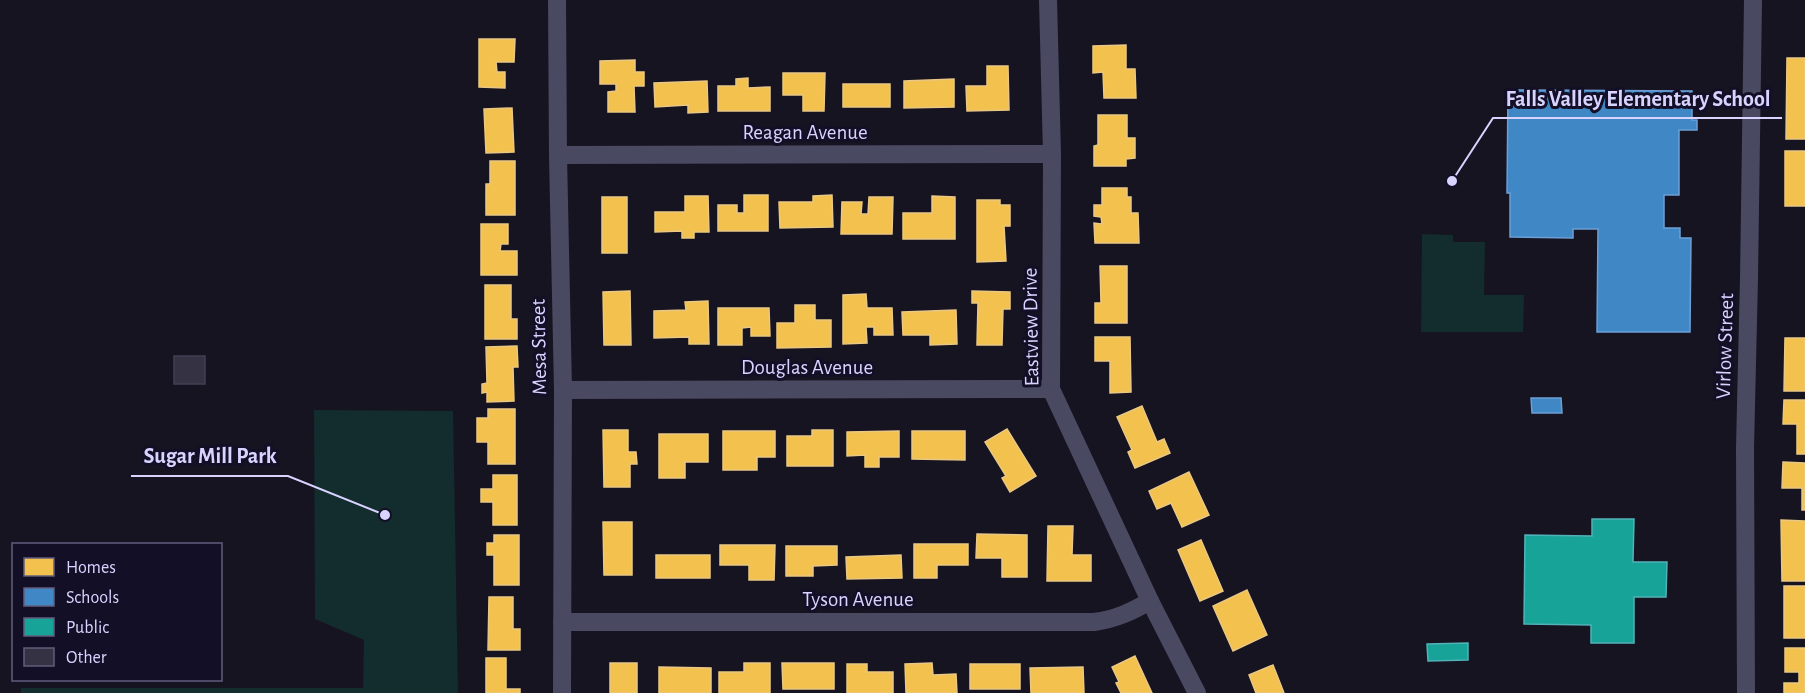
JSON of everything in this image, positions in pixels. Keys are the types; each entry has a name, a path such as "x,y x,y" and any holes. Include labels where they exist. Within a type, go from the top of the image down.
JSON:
{"street":[{"name":"Mesa Street","path":"558,0 562,693"},
{"name":"Eastview Drive","path":"1048,0 1052,154 1052,389 1150,601 1197,693"},
{"name":"Virlow Street","path":"1746,693 1745,448 1753,0"},
{"name":"Reagan Avenue","path":"558,154 1052,154"},
{"name":"Douglas Avenue","path":"562,390 1052,389"},
{"name":"Tyson Avenue","path":"562,622 1094,622 1128,614 1150,601"}],"green space":[{"path":"1422,234 1453,235 1453,242 1485,242 1484,295 1524,295 1523,332 1421,332"},
{"path":"314,410 453,411 458,693 21,693 21,688 363,688 364,640 315,619"}],"building: Homes":[{"path":"479,39 515,39 514,62 496,62 497,72 505,72 505,88 479,87"},
{"path":"1126,45 1126,69 1135,69 1136,98 1104,98 1103,72 1093,73 1093,46"},
{"path":"1787,58 1805,58 1805,139 1786,139"},
{"path":"635,60 635,72 644,72 644,86 634,86 635,112 608,112 608,92 616,91 616,84 600,84 600,61"},
{"path":"987,66 1008,66 1009,110 967,111 966,86 987,86"},
{"path":"783,73 825,73 824,111 803,111 803,95 783,95"},
{"path":"748,78 748,88 770,87 770,111 718,111 718,86 736,86 736,79"},
{"path":"954,79 954,107 904,108 904,81"},
{"path":"707,81 708,112 688,113 688,105 655,107 654,83"},
{"path":"843,84 890,84 890,107 843,107"},
{"path":"512,108 514,152 486,153 484,109"},
{"path":"1098,115 1127,115 1127,138 1135,138 1135,158 1126,159 1126,166 1094,166 1094,146 1098,145"},
{"path":"1785,151 1805,151 1805,206 1785,206"},
{"path":"490,161 515,161 515,215 486,215 486,184 490,184"},
{"path":"1102,188 1127,188 1127,197 1131,197 1131,213 1138,213 1139,243 1095,243 1094,223 1102,224 1101,217 1094,216 1094,205 1102,205"},
{"path":"744,195 768,195 768,231 718,231 718,205 737,205 737,213 744,213"},
{"path":"832,195 833,227 780,228 779,202 813,202 813,196"},
{"path":"685,196 708,196 709,232 694,232 694,238 682,238 682,231 655,232 655,212 685,212"},
{"path":"932,196 955,197 955,239 903,239 903,213 932,213"},
{"path":"602,197 627,197 627,253 602,253"},
{"path":"869,197 893,197 892,234 841,234 842,202 862,202 861,214 868,214"},
{"path":"977,200 1000,200 1000,205 1010,205 1010,226 1004,226 1006,261 977,262"},
{"path":"481,224 508,224 508,244 501,244 500,251 517,251 517,275 481,275"},
{"path":"1100,266 1127,266 1127,323 1095,323 1095,303 1101,303"},
{"path":"485,285 511,285 511,319 517,319 517,339 485,339"},
{"path":"630,291 631,345 604,345 603,292"},
{"path":"972,291 1010,292 1010,309 1003,309 1002,345 977,345 978,303 972,303"},
{"path":"866,294 867,308 892,308 893,335 874,335 874,327 866,327 867,343 843,344 843,295"},
{"path":"708,301 709,344 689,344 689,337 654,338 654,311 686,310 685,302"},
{"path":"795,305 815,305 815,320 831,320 831,347 777,348 777,323 795,323"},
{"path":"718,308 769,308 770,336 751,336 751,327 742,328 742,345 718,345"},
{"path":"956,310 957,344 930,345 930,335 903,335 902,312"},
{"path":"1095,337 1130,337 1131,392 1110,393 1110,361 1095,361"},
{"path":"1785,338 1805,338 1805,391 1784,391"},
{"path":"517,346 518,367 513,367 514,401 487,402 487,392 482,393 482,384 487,383 486,347"},
{"path":"1784,400 1805,400 1805,454 1797,454 1797,424 1783,424"},
{"path":"1142,406 1157,442 1164,439 1170,453 1135,468 1128,452 1132,450 1117,417"},
{"path":"488,409 515,409 515,464 488,464 488,442 477,442 477,418 488,418"},
{"path":"1007,429 1036,476 1010,492 1002,478 1006,476 985,442"},
{"path":"603,430 628,430 628,452 636,452 637,464 630,464 630,487 604,487"},
{"path":"812,430 833,430 833,466 787,466 787,436 812,436"},
{"path":"723,431 775,431 775,457 757,457 757,470 723,470"},
{"path":"899,431 899,457 879,457 879,467 865,467 865,455 847,456 847,432"},
{"path":"912,431 965,431 965,460 912,459"},
{"path":"659,434 708,434 708,462 685,462 685,478 659,478"},
{"path":"1783,462 1805,463 1805,510 1802,510 1802,488 1782,488"},
{"path":"1189,472 1209,515 1182,527 1171,503 1157,509 1149,491"},
{"path":"493,475 517,475 517,525 493,525 493,502 481,502 481,489 493,489"},
{"path":"1781,520 1805,521 1805,581 1782,581"},
{"path":"603,522 632,522 632,575 604,575"},
{"path":"1048,526 1073,526 1072,555 1091,555 1091,581 1047,581"},
{"path":"977,534 1027,535 1027,577 1002,577 1002,558 976,558"},
{"path":"494,535 519,535 519,585 494,585 494,555 487,555 487,543 494,543"},
{"path":"1201,540 1223,591 1200,601 1178,550"},
{"path":"914,544 968,544 968,565 937,565 937,578 914,578"},
{"path":"720,545 775,545 774,580 749,580 749,565 720,565"},
{"path":"786,546 837,546 837,565 813,566 813,576 786,576"},
{"path":"656,555 710,555 710,578 656,578"},
{"path":"901,555 902,578 847,579 846,557"},
{"path":"1784,586 1805,586 1805,638 1784,638"},
{"path":"1247,590 1267,635 1233,651 1213,606"},
{"path":"489,597 513,597 513,629 520,629 520,650 488,650"},
{"path":"1785,648 1805,648 1805,693 1784,693 1784,683 1799,683 1799,672 1785,672"},
{"path":"1135,656 1152,693 1121,693 1116,683 1119,682 1112,667"},
{"path":"486,658 506,658 506,689 520,689 520,693 486,693"},
{"path":"610,663 637,663 637,693 610,693"},
{"path":"744,663 770,663 770,693 719,693 719,672 744,672"},
{"path":"782,663 834,663 834,689 783,689"},
{"path":"932,663 933,675 956,674 957,693 906,693 905,664"},
{"path":"847,664 867,664 867,672 893,672 893,693 847,693"},
{"path":"970,664 1020,664 1020,689 970,689"},
{"path":"1273,665 1284,693 1256,693 1249,675"},
{"path":"659,667 711,668 711,693 659,693"},
{"path":"1083,667 1084,693 1031,693 1030,668"}],"building: Schools":[{"path":"1508,90 1692,91 1692,120 1697,120 1697,130 1679,130 1679,195 1664,195 1664,228 1680,228 1680,238 1691,238 1690,332 1597,332 1598,229 1573,229 1573,238 1510,237 1510,193 1507,193"},
{"path":"1531,398 1561,398 1562,413 1532,413"}],"building: Public":[{"path":"1592,519 1634,519 1633,562 1667,562 1666,597 1634,597 1634,643 1591,643 1591,625 1524,624 1525,535 1592,536"},
{"path":"1468,643 1468,660 1428,661 1427,644"}],"building: Other":[{"path":"174,356 205,356 205,384 174,384"}],"place":[{"name":"Falls Valley Elementary School","path":"1452,181"},
{"name":"Sugar Mill Park","path":"385,515"}]}
